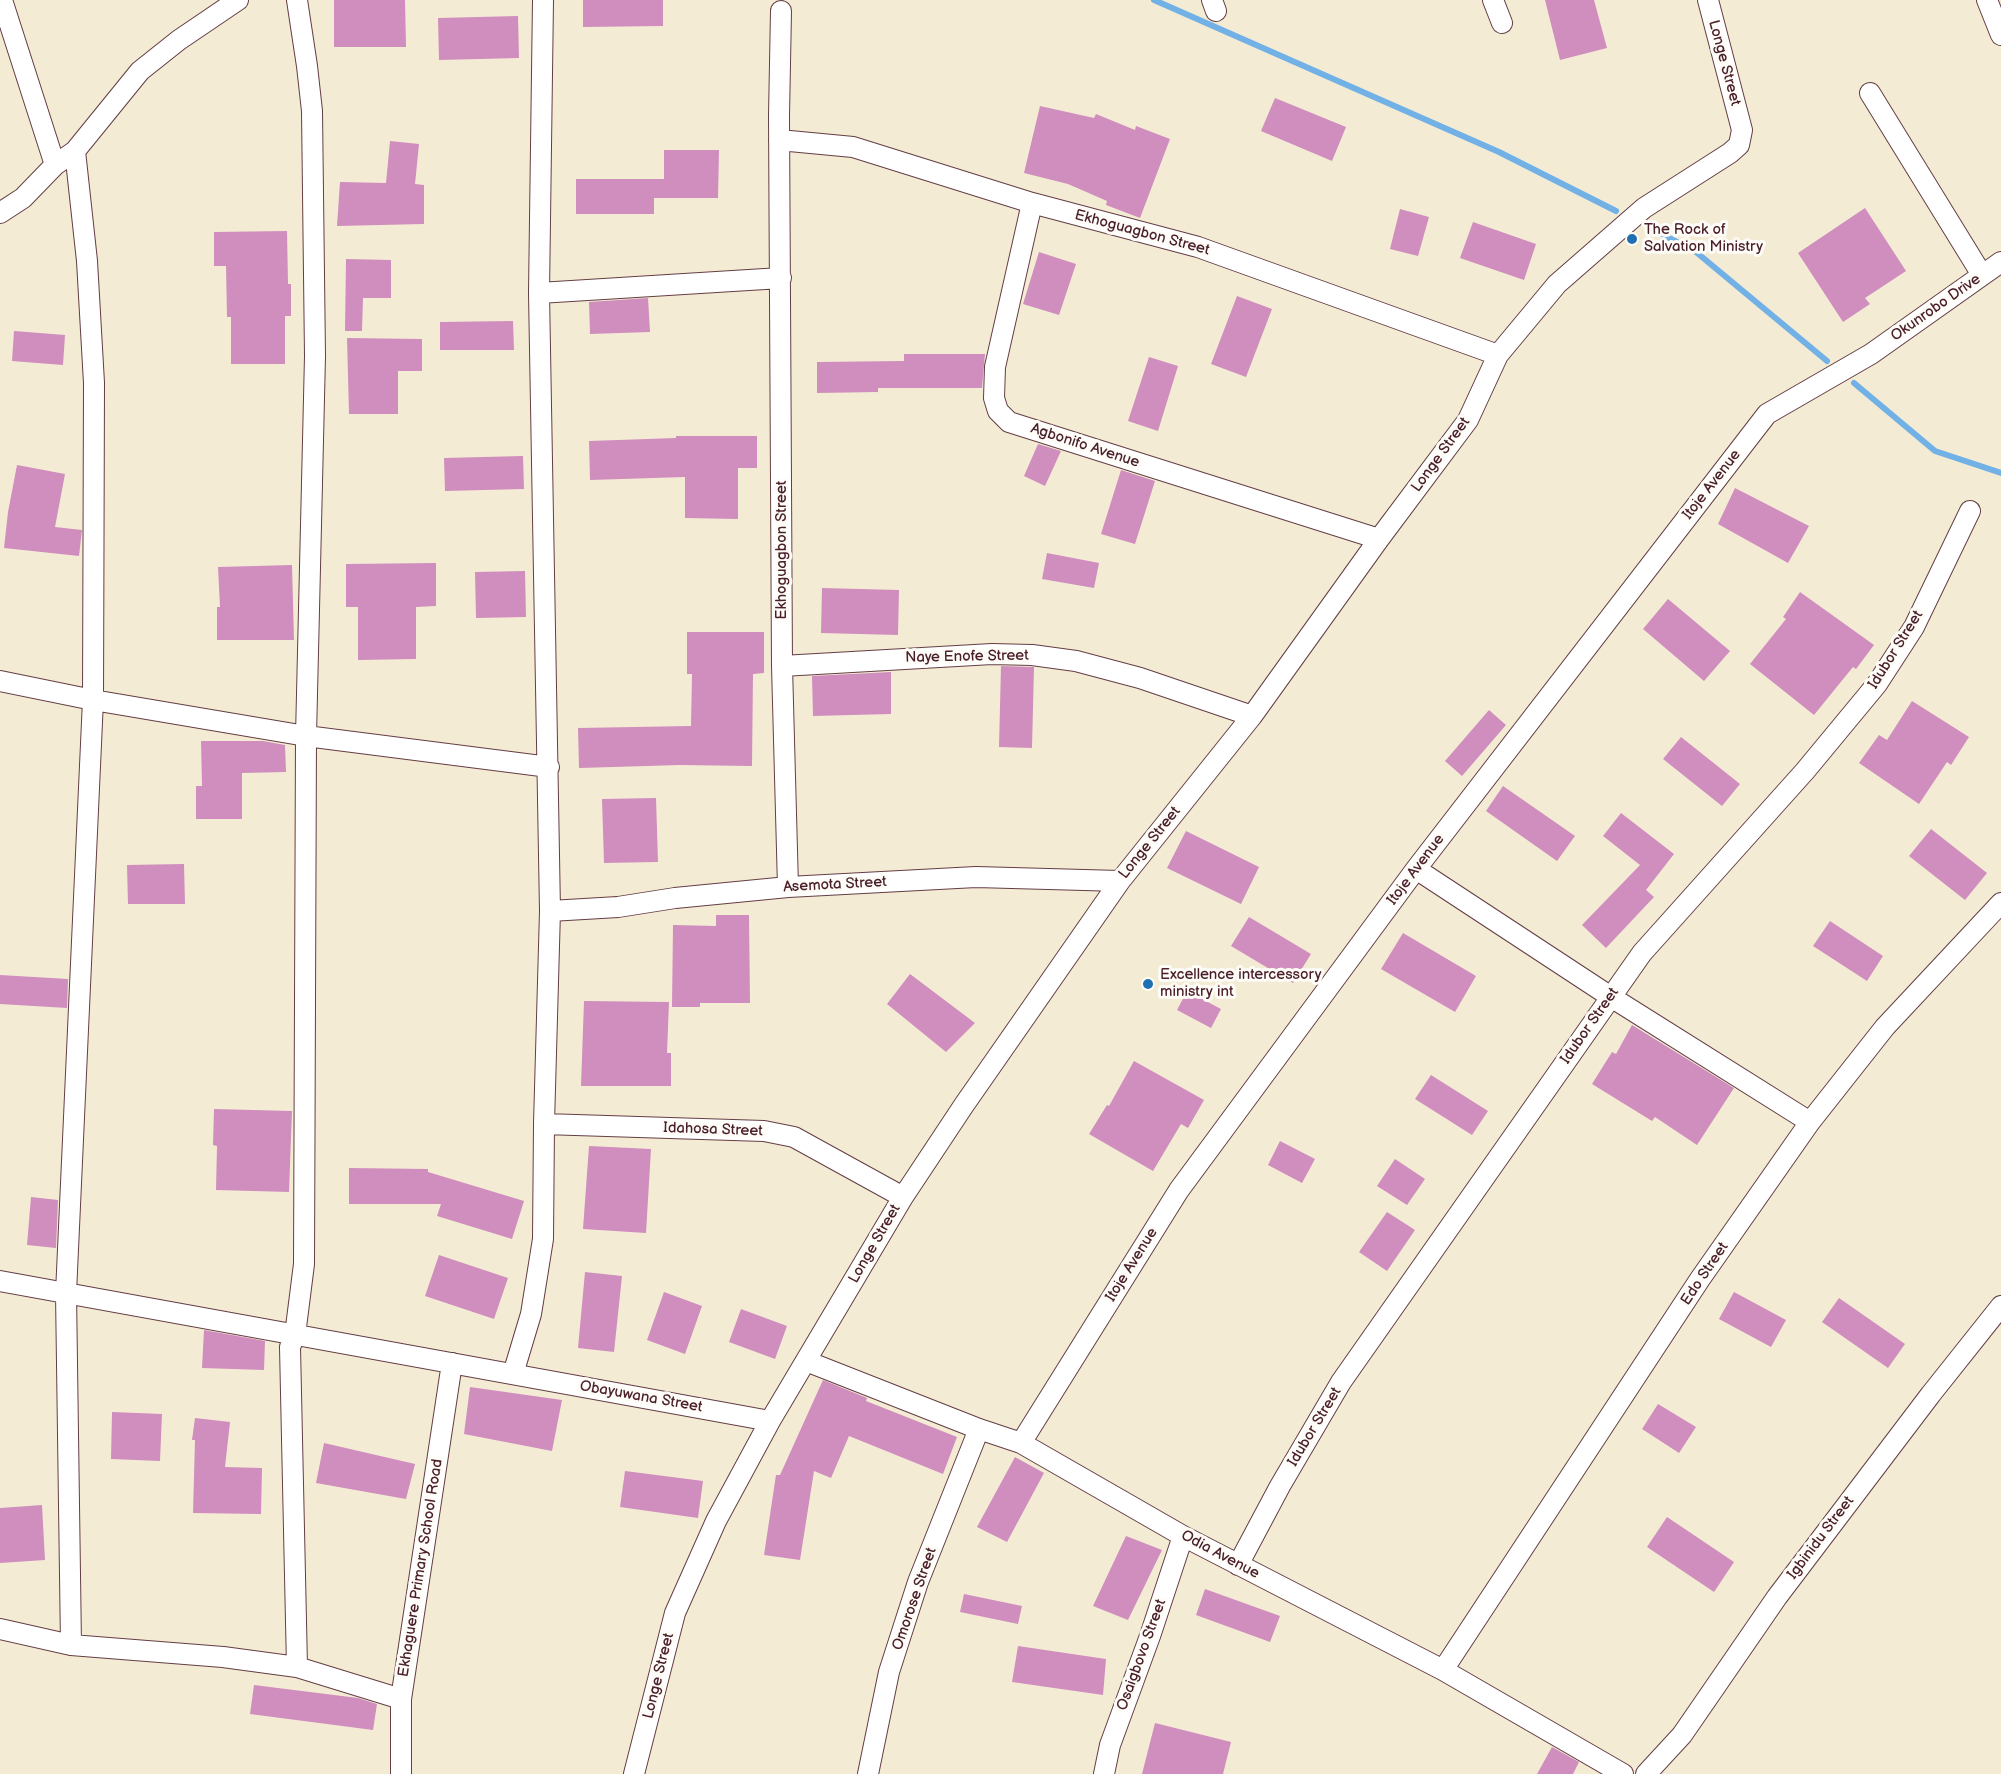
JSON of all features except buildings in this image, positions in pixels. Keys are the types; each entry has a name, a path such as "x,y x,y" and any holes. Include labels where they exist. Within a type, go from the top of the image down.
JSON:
{"street":[{"path":"2,0 55,165"},
{"path":"0,213 23,198 55,165 75,151 140,71 179,40 238,0"},
{"path":"297,0 312,111 315,356 306,735 304,1264 295,1335 290,1347 297,1667"},
{"path":"513,1374 531,1314 543,1239 550,911 539,293 543,0"},
{"path":"1493,0 1502,23"},
{"name":"Longe Street","path":"634,1774 675,1613 716,1521 770,1421 903,1197 964,1105 1120,881 1252,716 1468,420 1498,356 1566,276 1644,208 1731,153 1739,145 1742,130 1708,0"},
{"path":"1987,0 2000,34"},
{"name":"Ekhoguagbon Street","path":"781,11 779,140 782,666 788,887"},
{"path":"1870,93 1982,275"},
{"name":"Ekhoguagbon Street","path":"779,140 853,147 1032,203 1198,247 1498,356"},
{"path":"71,1645 66,1293 93,700 94,383 87,261 75,151"},
{"name":"Agbonifo Avenue","path":"1032,203 996,367 994,398 998,411 1009,422 1379,539"},
{"name":"Okunrobo Drive","path":"1871,354 2001,262"},
{"path":"539,293 781,278"},
{"name":"Itoje Avenue","path":"1021,1443 1179,1190 1416,869 1767,414 1871,354"},
{"name":"Idubor Street","path":"1238,1565 1280,1486 1341,1382 1642,952 1805,771 1878,684 1914,627 1970,511"},
{"name":"Naye Enofe Street","path":"782,666 992,654 1032,655 1076,661 1140,678 1252,716"},
{"path":"0,681 93,700 306,735 549,767"},
{"path":"1416,869 1611,997 1810,1122"},
{"name":"Asemota Street","path":"550,911 618,907 675,898 788,887 976,877 1120,881"},
{"name":"Edo Street","path":"1443,1670 1701,1279 1810,1122 1885,1027 2001,903"},
{"name":"Idahosa Street","path":"544,1124 764,1131 794,1137 903,1197"},
{"name":"Obayuwana Street","path":"0,1281 770,1421"},
{"name":"Igbinidu Street","path":"1646,1774 1682,1735 1777,1597 2001,1306"},
{"name":"Odia Avenue","path":"806,1361 979,1429 1021,1443 1183,1536 1443,1670 1623,1774"},
{"name":"Ekhaguere Primary School Road","path":"401,1774 401,1698 452,1363"},
{"name":"Omorose Street","path":"868,1774 889,1672 918,1582 979,1429"},
{"name":"Osaigbovo Street","path":"1104,1774 1110,1745 1150,1636 1183,1536"},
{"path":"0,1629 71,1645 223,1657 297,1667 401,1698"}],"waterway":[{"path":"1154,0 1499,152 1616,211"},
{"path":"1648,227 1696,252 1827,361"},
{"path":"1854,383 1935,451 2001,473"}],"place":[{"name":"The Rock of Salvation Ministry","path":"1632,239"},
{"name":"Excellence intercessory ministry int","path":"1148,984"}]}
